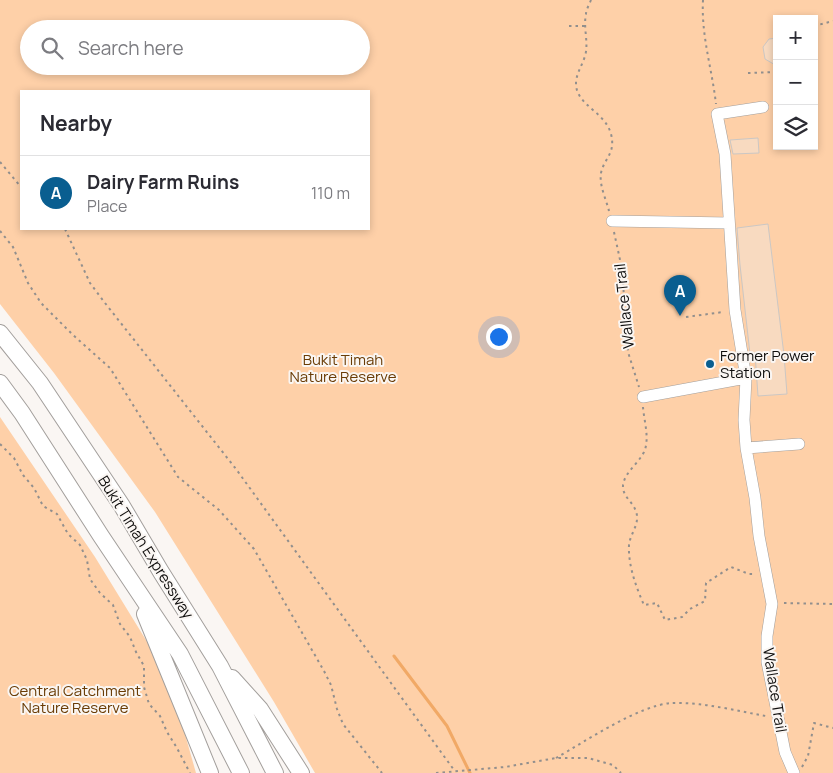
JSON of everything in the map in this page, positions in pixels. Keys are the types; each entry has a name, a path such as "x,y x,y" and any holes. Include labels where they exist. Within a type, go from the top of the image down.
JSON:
{"highway":[{"name":"Bukit Timah Expressway","path":"0,333 40,383 122,506 220,666 274,773"},
{"name":"Bukit Timah Expressway","path":"0,383 22,413 180,654 242,773"},
{"path":"133,584 210,773"},
{"path":"220,666 260,709 301,773"}],"lane":[{"path":"717,114 763,107"},
{"name":"Wallace Trail","path":"717,114 725,154 735,310 746,378 744,420 746,448 755,498 759,536 772,604 767,636 767,662 785,752 794,773"},
{"path":"612,221 729,223"},
{"path":"642,397 746,378"},
{"path":"746,448 799,444"}],"path":[{"name":"Wallace Trail","path":"591,0 586,14 587,45 585,57 576,76 576,84 583,100 606,122 611,134 612,146 609,158 601,173 601,182 622,268 628,352 642,397 646,445 643,453 625,478 624,485 627,498 637,513 636,524 629,545 635,584 644,605 657,603 665,620 682,617 690,609 705,601 706,583 731,567 749,574 767,575"},
{"path":"703,0 703,28 713,79 717,114"},
{"path":"818,25 833,21"},
{"path":"568,26 585,26"},
{"path":"748,73 773,72"},
{"path":"0,162 20,186"},
{"path":"65,230 90,283 104,303 236,469 454,770"},
{"path":"0,232 13,247 28,283 40,302 110,368 178,477 219,510 254,549 324,670 331,685 343,724 382,773"},
{"path":"686,317 735,310"},
{"path":"0,444 14,458 23,475 34,488 43,506 57,514 68,534 80,545 87,560 90,579 100,593 113,605 120,624 130,637 144,666 144,687 149,704 160,716 190,773"},
{"path":"772,604 833,604"},
{"path":"556,758 631,716 650,707 672,703 737,710 778,718"},
{"path":"799,773 808,756 814,723 833,728"},
{"path":"436,773 505,767 556,758 601,760 613,765 621,773"}],"green space":[{"name":"Bukit Timah Nature Reserve","path":"0,0 833,0 833,773 315,773 274,702 155,512 54,373 0,304"},
{"name":"Central Catchment Nature Reserve","path":"0,417 95,557 149,645 175,699 196,773 0,773"}],"building":[{"path":"773,38 773,64 765,59 763,47 769,39"},
{"path":"758,138 759,153 733,154 730,140"},
{"path":"768,224 787,394 758,396 755,353 750,354 737,228"}],"waterway":[{"path":"394,656 447,726 470,773"}],"place":[{"name":"Dairy Farm Ruins","path":"680,316"},
{"name":"Former Power Station","path":"710,364"}]}
